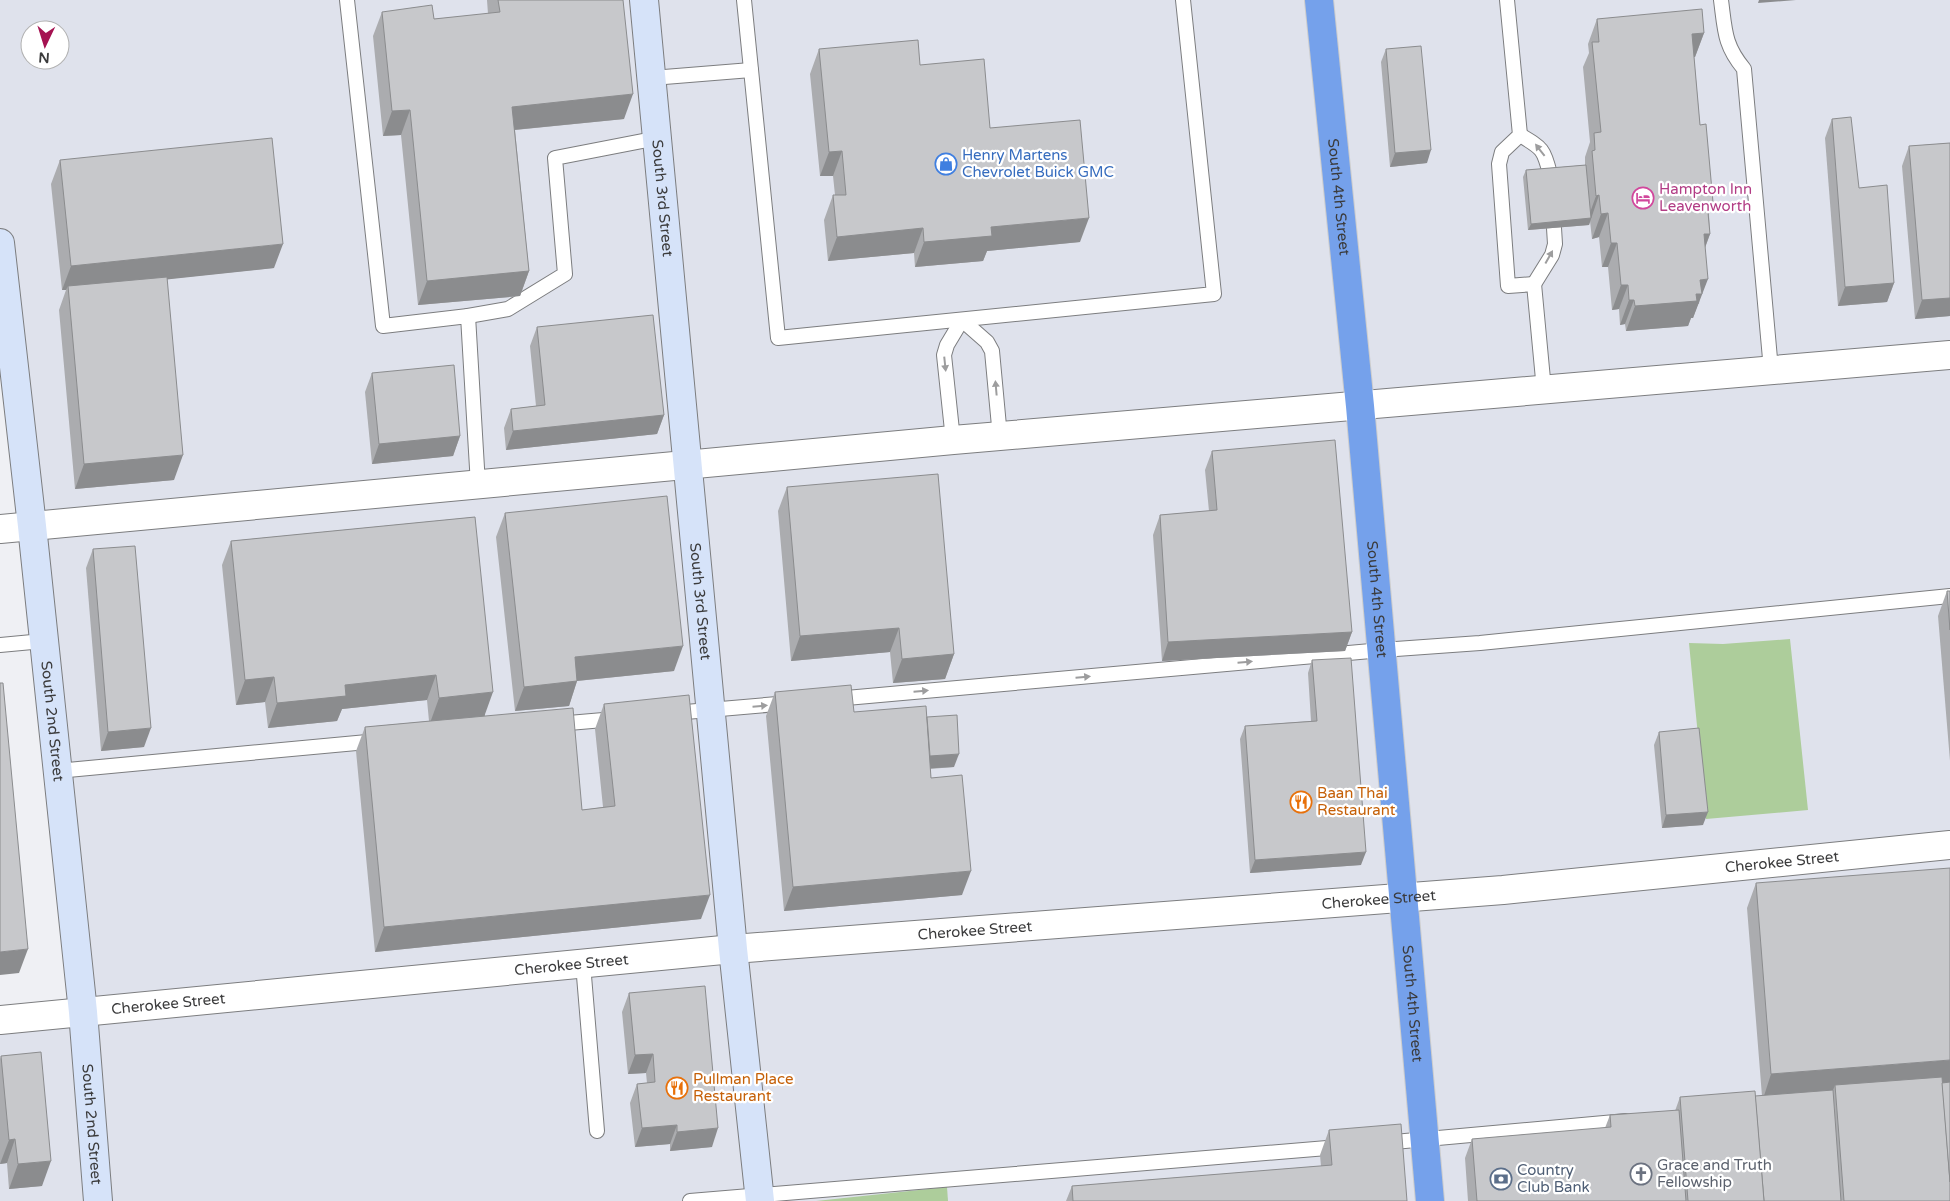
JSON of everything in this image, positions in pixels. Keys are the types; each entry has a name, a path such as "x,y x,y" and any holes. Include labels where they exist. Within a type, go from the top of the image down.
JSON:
{"highway":[{"name":"South 4th Street","path":"1320,0 1360,406 1405,898 1430,1201"}],"street":[{"name":"South 3rd Street","path":"644,0 733,950 760,1198"},
{"name":"South 2nd Street","path":"0,243 83,1012 98,1201"},
{"path":"0,529 953,440 1950,355"},
{"name":"Cherokee Street","path":"0,1020 733,950 1405,898 1617,879 1950,845"}],"lane":[{"path":"347,0 382,326 468,316 508,309 565,274 555,158 658,138"},
{"path":"744,0 778,338 1214,294 1183,0"},
{"path":"1507,0 1520,134"},
{"path":"1721,0 1726,40 1733,55 1744,69 1770,370"},
{"path":"652,78 751,70"},
{"path":"1520,134 1537,144 1545,153 1550,174"},
{"path":"1520,134 1502,152 1499,164 1508,286 1534,284"},
{"path":"1544,390 1534,284 1552,255 1555,244 1554,228"},
{"path":"468,316 478,485"},
{"path":"962,320 987,342 992,351 1000,437"},
{"path":"953,440 944,355 946,345 962,320"},
{"path":"820,700 1480,643 1950,596"},
{"path":"0,646 43,641"},
{"path":"661,714 800,702"},
{"path":"542,726 632,717"},
{"path":"57,771 394,740"},
{"path":"583,964 598,1131"},
{"path":"690,1201 760,1198 1425,1140 1639,1119"}],"shaded area":[{"path":"0,0 1950,0 1950,1201 0,1201 0,1020 82,1012 0,243"}],"green space":[{"path":"1790,639 1808,810 1706,819 1689,643 1723,644"},
{"path":"947,1187 948,1201 816,1201"}],"building":[{"path":"498,0 623,0 633,94 512,107 529,271 427,281 410,110 392,111 382,12 432,5 434,19 500,12"},
{"name":"Hampton Inn Leavenworth","path":"1702,9 1704,33 1692,34 1700,125 1706,124 1713,202 1707,202 1710,234 1704,234 1708,279 1700,280 1702,294 1696,294 1697,301 1635,306 1634,300 1629,300 1628,285 1621,285 1617,243 1611,243 1608,213 1601,214 1599,195 1596,196 1592,151 1595,150 1594,133 1601,132 1592,42 1599,42 1597,19"},
{"name":"Henry Martens Chevrolet Buick GMC","path":"918,40 920,65 984,59 990,128 1080,120 1089,218 991,227 992,236 924,242 923,228 837,237 833,195 846,195 842,151 829,152 819,49"},
{"path":"1421,46 1431,150 1395,153 1386,49"},
{"path":"1851,117 1859,188 1887,185 1894,283 1845,287 1832,119"},
{"path":"272,138 283,244 71,266 60,160"},
{"path":"1950,143 1950,298 1922,300 1909,146"},
{"path":"1586,165 1591,218 1531,224 1526,170"},
{"path":"167,277 183,455 84,464 68,286"},
{"path":"653,315 664,415 513,431 511,409 545,405 537,327"},
{"path":"454,365 460,436 379,444 372,373"},
{"path":"1335,440 1352,632 1168,642 1160,515 1217,510 1212,451"},
{"path":"938,474 954,654 902,659 899,628 800,636 787,487"},
{"path":"667,496 683,646 575,657 577,681 524,687 505,513"},
{"path":"475,517 493,692 439,698 436,675 345,685 346,696 277,703 274,677 245,680 231,541"},
{"path":"135,546 151,728 108,732 93,549"},
{"path":"1947,591 1950,591 1950,630"},
{"name":"Baan Thai Restaurant","path":"1351,658 1366,852 1255,860 1245,726 1317,721 1312,660"},
{"path":"0,683 3,683 28,949 0,952"},
{"path":"851,685 854,712 926,706 931,778 962,775 971,871 793,887 775,692"},
{"path":"689,695 710,895 384,927 365,727 573,708 582,810 615,806 604,704"},
{"path":"957,715 959,754 930,756 927,717"},
{"path":"1699,728 1708,812 1666,815 1659,732"},
{"path":"1950,868 1950,1060 1771,1074 1756,883"},
{"name":"Pullman Place Restaurant","path":"705,986 718,1128 677,1132 677,1125 642,1128 637,1084 655,1082 653,1054 635,1055 629,993"},
{"path":"41,1052 51,1161 18,1164 15,1139 9,1140 1,1056"},
{"path":"1942,1077 1950,1201 1844,1201 1835,1085"},
{"path":"1950,1082 1950,1182 1942,1083"},
{"path":"1833,1090 1841,1201 1764,1201 1755,1096"},
{"path":"1755,1091 1764,1201 1688,1201 1680,1097"},
{"path":"1679,1110 1686,1201 1477,1201 1472,1139 1611,1127 1610,1115"},
{"path":"1401,1124 1407,1201 1073,1201 1072,1186 1332,1165 1329,1130"}],"place":[{"name":"Henry Martens Chevrolet Buick GMC","path":"946,164"},
{"name":"Hampton Inn Leavenworth","path":"1643,198"},
{"name":"Baan Thai Restaurant","path":"1301,802"},
{"name":"Pullman Place Restaurant","path":"677,1088"},
{"name":"Grace and Truth Fellowship","path":"1641,1174"},
{"name":"Country Club Bank","path":"1501,1179"}]}
